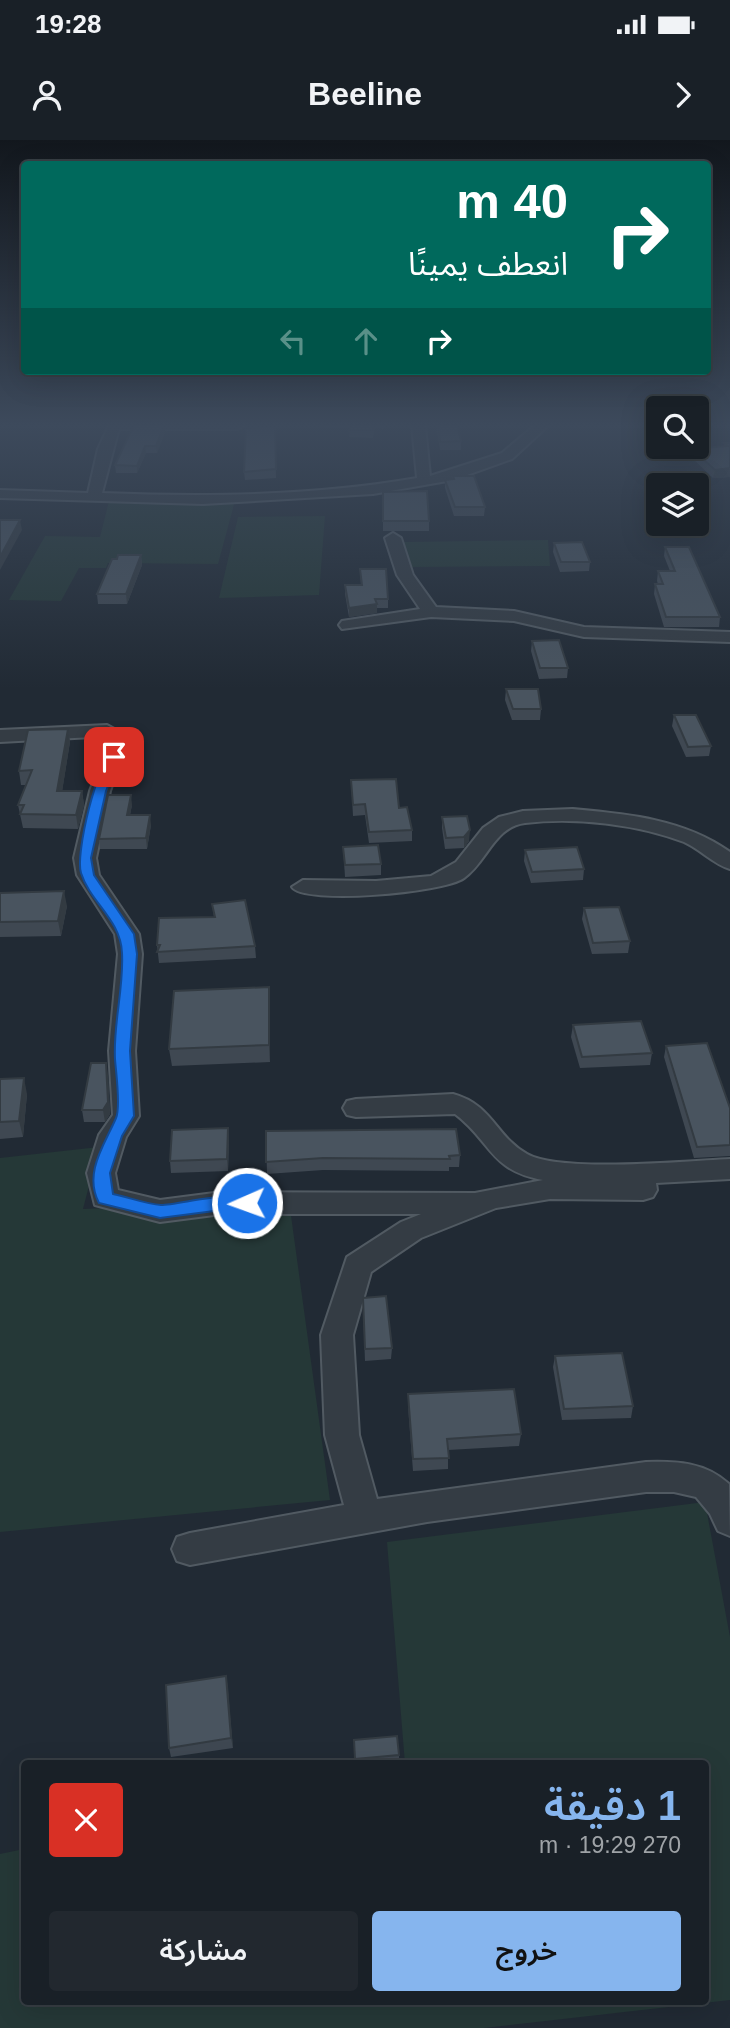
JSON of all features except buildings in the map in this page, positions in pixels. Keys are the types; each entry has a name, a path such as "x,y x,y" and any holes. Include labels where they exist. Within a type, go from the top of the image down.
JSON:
{"street":[{"path":"393,538 405,575 431,612"},
{"path":"348,625 431,612 514,616 584,632 730,637"},
{"path":"0,736 93,731 107,732 119,737 100,791 85,858 88,875 127,934 130,954 122,1051 126,1116 114,1135 101,1173 105,1198 160,1211 222,1203 477,1204"},
{"path":"303,887 360,887 444,880 474,858 504,821 523,816 590,817 674,832 694,838 730,862"},
{"path":"356,1108 453,1103 476,1114 506,1155 520,1163 543,1170 639,1172 730,1168"},
{"path":"365,1517 342,1435 337,1335 358,1265 411,1230 492,1198 550,1189 643,1190 639,1172"},
{"path":"190,1549 454,1503 676,1476 708,1484 724,1503 730,1520"}],"green space":[{"path":"106,513 232,513 218,564 108,563 106,568 79,568 61,601 9,600 45,536 100,537"},
{"path":"325,516 319,595 219,598 238,517"},
{"path":"548,540 550,566 408,567 401,542"},
{"path":"99,1147 83,1209 289,1201 330,1500 0,1532 0,1158"},
{"path":"705,1502 730,1637 730,2000 709,2002 709,1760 405,1760 387,1542"},
{"path":"21,1850 21,2005 686,2005 484,2028 0,2028 0,1854"}],"route":[{"path":"114,757 100,791 85,858 88,875 127,934 130,954 122,1051 126,1116 114,1135 101,1173 105,1198 160,1211 222,1203 247,1203"}]}
